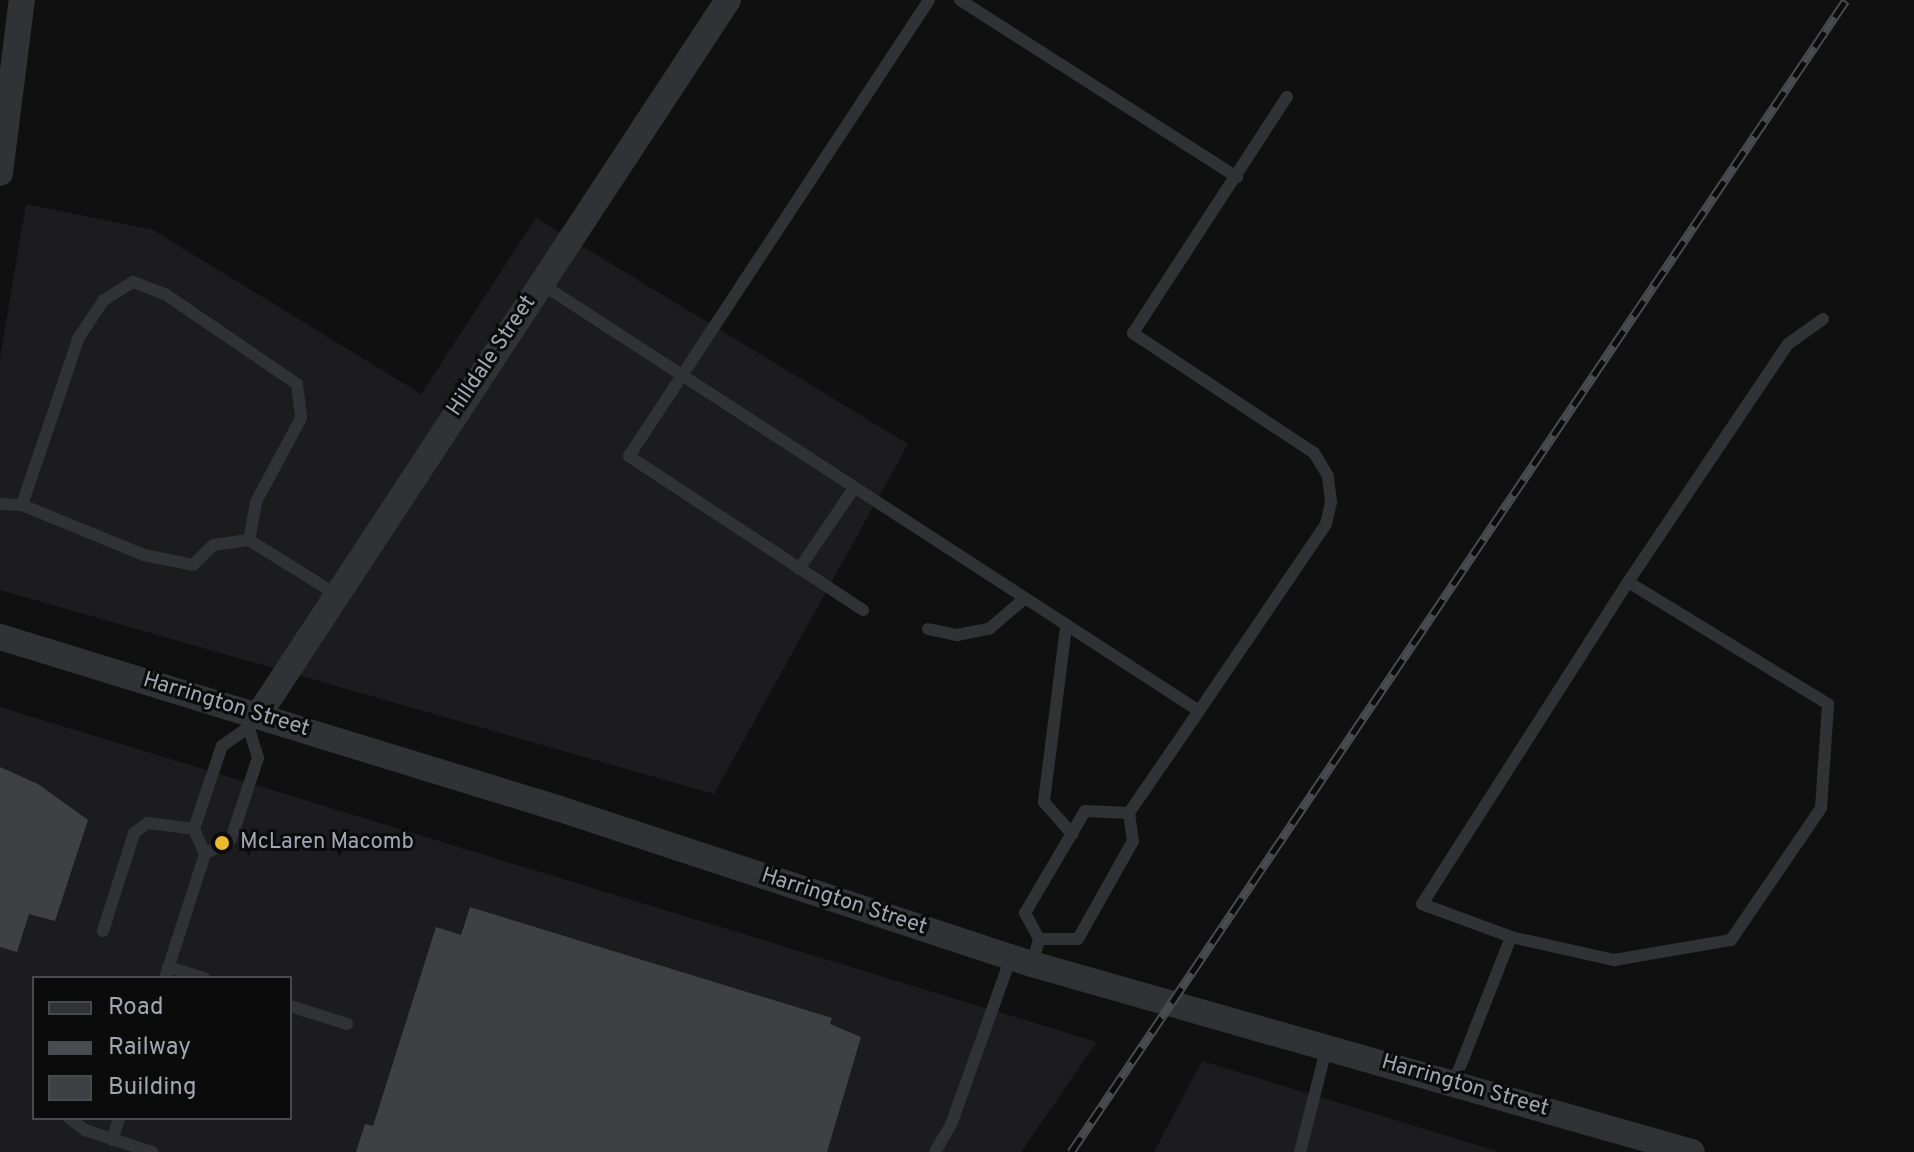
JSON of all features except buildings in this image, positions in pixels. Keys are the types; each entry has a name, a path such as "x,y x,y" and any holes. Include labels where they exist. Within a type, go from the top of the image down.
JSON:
{"street":[{"path":"0,173 6,79 22,0"},
{"name":"Hilldale Street","path":"254,722 334,593 728,0"},
{"name":"Harrington Street","path":"0,637 254,722 1454,1082 1656,1147 1692,1152"}],"lane":[{"path":"863,610 629,456 929,0"},
{"path":"960,0 1237,177"},
{"path":"1027,953 1078,939 1133,841 1129,813 1326,524 1331,502 1328,476 1314,453 1133,333 1287,97"},
{"path":"22,505 79,337 104,300 133,282 165,294 297,384 301,418 256,502 249,540"},
{"path":"540,283 1199,711"},
{"path":"1628,582 1828,704 1821,808 1731,940 1614,960 1511,937 1422,904 1628,582 1788,344 1823,319"},
{"path":"799,569 854,488"},
{"path":"0,504 22,505 144,555 193,565 213,545 249,540 334,593"},
{"path":"928,629 957,635 989,629 1024,599"},
{"path":"1066,627 1044,802 1072,834"},
{"path":"205,854 194,829 222,746 254,722"},
{"path":"191,976 166,972 205,854 231,839 258,758 254,722"},
{"path":"935,1152 952,1122 1027,953 1025,913 1085,811 1129,813"},
{"path":"103,931 134,833 148,823 194,829"},
{"path":"1454,1082 1511,937"},
{"path":"292,1007 347,1024"},
{"path":"1300,1152 1327,1046"},
{"path":"72,1120 85,1130 152,1152"},
{"path":"112,1140 118,1120"}],"shaded area":[{"path":"26,204 153,230 421,394 536,218 908,444 714,794 0,590 0,358"},
{"name":"McLaren Macomb","path":"0,707 1097,1042 1021,1152 0,1152"},
{"path":"1202,1061 1500,1152 1154,1152"}],"railway":[{"path":"1071,1152 1846,0"}],"place":[{"name":"McLaren Macomb","path":"222,843"}]}
